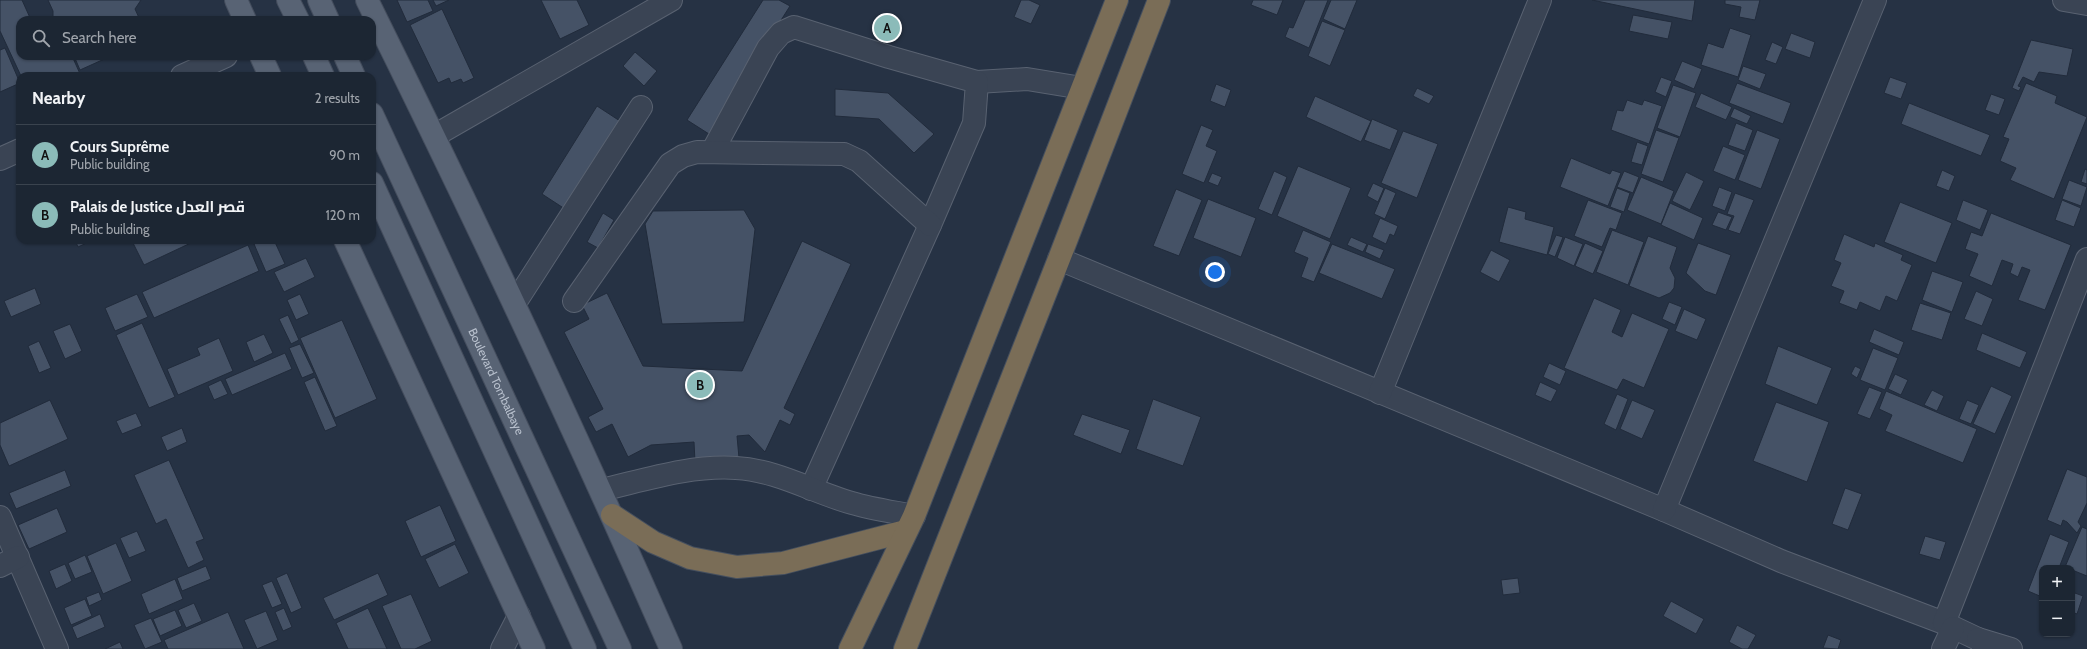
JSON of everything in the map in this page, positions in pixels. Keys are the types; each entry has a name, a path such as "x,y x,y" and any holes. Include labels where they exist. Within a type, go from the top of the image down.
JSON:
{"highway":[{"path":"850,649 910,524 1117,0"},
{"path":"905,649 1059,259 1159,0"},
{"path":"612,515 653,542 690,558 737,567 783,563 910,524"}],"main road":[{"path":"236,0 242,16"},
{"path":"288,0 296,16"},
{"path":"319,0 326,16"},
{"path":"367,0 375,16"},
{"path":"376,18 515,303 601,490 671,649"},
{"path":"262,60 268,72"},
{"path":"316,60 321,72"},
{"path":"347,60 352,72"},
{"name":"Boulevard Tombalbaye","path":"376,123 620,649"},
{"path":"376,192 585,649"},
{"path":"348,244 534,649"}],"street":[{"path":"434,136 671,0"},
{"path":"1380,393 1540,0"},
{"path":"1664,510 1875,0"},
{"path":"2064,0 2087,4"},
{"path":"712,152 768,48 781,33 794,27 888,57 977,82 1027,79 1082,88"},
{"path":"191,72 217,60"},
{"path":"811,489 930,225 974,123 977,82"},
{"path":"515,303 641,107"},
{"path":"0,159 16,152"},
{"path":"574,301 670,164 683,156 697,152 844,154 860,161 930,225"},
{"path":"1059,259 1664,510 1781,561 1948,625 1982,644 2011,649"},
{"path":"1943,649 1948,625 2087,259"},
{"path":"601,490 679,473 705,469 736,468 758,471 910,524"},
{"path":"0,517 9,562 57,649"},
{"path":"502,649 519,616"}],"building":[{"path":"0,0 22,0 29,16 16,16 16,60 74,60 79,72 19,72 0,31"},
{"path":"48,0 141,0 135,9 138,16 53,16 53,11"},
{"path":"397,0 428,0 433,11 407,22"},
{"path":"433,0 449,0 436,6"},
{"path":"541,0 577,0 589,25 560,39"},
{"path":"763,0 779,0 790,6 709,134 687,120"},
{"path":"1021,0 1029,0 1040,5 1031,24 1014,17"},
{"path":"1253,0 1283,0 1277,15 1251,5"},
{"path":"1305,0 1328,0 1309,48 1285,37 1289,27 1293,28"},
{"path":"1331,0 1357,0 1345,29 1323,19"},
{"path":"1592,0 1695,0 1692,21"},
{"path":"1725,0 1760,0 1755,20 1739,17 1741,7 1725,4"},
{"path":"442,9 474,78 463,83 461,79 451,83 449,78 438,83 410,25"},
{"path":"1633,15 1672,22 1668,39 1629,31"},
{"path":"1322,21 1345,30 1330,66 1308,56"},
{"path":"1730,28 1751,35 1738,77 1701,65 1708,43 1723,48"},
{"path":"1791,33 1815,42 1810,58 1785,49"},
{"path":"2031,40 2073,49 2067,76 2039,72 2034,82 2023,77 2018,86 2021,87 2019,91 2012,88"},
{"path":"1772,42 1783,47 1776,64 1765,60"},
{"path":"5,48 16,74 16,85 0,92 0,50"},
{"path":"635,52 657,71 644,86 623,66"},
{"path":"76,60 102,60 80,70"},
{"path":"1682,61 1702,69 1694,89 1674,80"},
{"path":"1743,66 1766,74 1760,89 1738,80"},
{"path":"1661,77 1672,81 1666,97 1655,92"},
{"path":"1890,77 1907,83 1901,99 1884,93"},
{"path":"1737,83 1791,103 1783,124 1729,103"},
{"path":"2026,83 2057,96 2055,103 2087,117 2054,199 2010,180 2016,168 2000,161 2009,139 2003,137"},
{"path":"1216,84 1231,90 1225,107 1210,101"},
{"path":"1673,85 1696,93 1680,137 1657,128"},
{"path":"1417,88 1434,96 1429,104 1413,96"},
{"path":"835,89 888,93 934,134 914,153 879,119 835,116"},
{"path":"1701,93 1732,107 1726,120 1695,107"},
{"path":"1991,94 2005,99 1999,115 1985,110"},
{"path":"1315,96 1371,121 1361,142 1306,117"},
{"path":"1627,100 1642,105 1644,100 1662,106 1649,144 1611,130 1617,110 1623,111"},
{"path":"1909,103 1990,135 1981,156 1901,124"},
{"path":"597,106 620,121 565,209 542,194"},
{"path":"1734,108 1751,116 1747,124 1730,117"},
{"path":"1372,119 1398,130 1390,150 1364,140"},
{"path":"1736,123 1753,130 1745,151 1728,145"},
{"path":"1201,125 1213,130 1206,146 1217,151 1204,183 1182,174"},
{"path":"1656,130 1679,138 1663,182 1641,174"},
{"path":"1757,130 1780,139 1761,189 1738,180"},
{"path":"1403,131 1438,144 1417,198 1381,183"},
{"path":"1637,142 1648,146 1642,165 1631,162"},
{"path":"1723,146 1745,155 1735,180 1713,171"},
{"path":"1571,158 1610,174 1612,170 1621,173 1608,206 1560,187"},
{"path":"1298,166 1351,188 1330,239 1277,216"},
{"path":"2085,169 2087,170 2087,184 2081,182"},
{"path":"1942,170 1955,176 1949,191 1936,186"},
{"path":"1274,171 1287,177 1272,215 1258,209"},
{"path":"1624,171 1639,177 1633,193 1617,187"},
{"path":"1686,172 1704,181 1690,210 1672,201"},
{"path":"1212,173 1222,177 1218,186 1208,182"},
{"path":"1641,177 1674,191 1661,224 1627,210"},
{"path":"2069,180 2087,187 2081,206 2062,199"},
{"path":"1373,183 1384,188 1378,202 1367,196"},
{"path":"1719,187 1732,192 1725,211 1712,206"},
{"path":"1385,188 1396,193 1385,219 1374,214"},
{"path":"1617,188 1630,193 1624,212 1610,207"},
{"path":"1176,189 1202,200 1179,256 1153,246"},
{"path":"1735,193 1754,200 1740,234 1728,230 1734,216 1727,214"},
{"path":"1208,199 1256,218 1241,257 1193,238"},
{"path":"1588,200 1622,213 1616,230 1610,228 1602,247 1574,236"},
{"path":"1963,200 1988,210 1980,230 1956,220"},
{"path":"2062,200 2081,208 2074,227 2055,220"},
{"path":"1900,202 1952,223 1936,263 1884,242"},
{"path":"1670,203 1703,218 1694,240 1661,225"},
{"path":"1508,207 1526,212 1525,219 1554,227 1547,255 1499,242"},
{"path":"744,210 755,229 744,322 662,324 645,224 653,211"},
{"path":"1718,212 1732,217 1726,230 1712,225"},
{"path":"603,213 614,220 598,248 587,242"},
{"path":"1991,213 2071,245 2045,310 2018,300 2030,270 2022,267 2018,277 2010,273 2013,264 2002,260 1992,286 1969,276 1978,254 1965,249 1971,232 1982,236"},
{"path":"1380,218 1398,226 1394,236 1390,234 1386,244 1372,237"},
{"path":"1303,230 1331,242 1314,282 1301,277 1308,258 1294,252"},
{"path":"1612,230 1644,242 1628,285 1596,272"},
{"path":"1844,234 1874,247 1875,243 1903,255 1901,260 1912,265 1897,301 1886,296 1880,311 1860,302 1857,310 1839,303 1844,291 1831,286 1841,263 1834,260"},
{"path":"1556,235 1563,237 1555,257 1548,254"},
{"path":"1648,236 1677,247 1670,268 1675,278 1674,288 1670,293 1659,298 1629,286"},
{"path":"1351,237 1367,244 1363,252 1347,245"},
{"path":"1565,237 1583,244 1574,266 1557,258"},
{"path":"802,241 851,264 784,408 795,414 790,425 780,420 765,452 749,435 737,436 739,458 695,462 694,442 651,445 628,457 612,424 596,432 588,417 603,409 564,332 589,319 582,305 607,293 643,366 742,371"},
{"path":"1585,243 1603,251 1593,274 1575,266"},
{"path":"1698,243 1731,255 1716,295 1705,291 1686,273"},
{"path":"77,244 84,244 78,247"},
{"path":"134,244 189,244 144,265"},
{"path":"254,244 276,244 285,264 266,272"},
{"path":"1332,244 1395,269 1382,299 1319,273"},
{"path":"1368,244 1384,250 1380,259 1365,252"},
{"path":"248,245 259,271 154,318 142,292"},
{"path":"1491,250 1510,260 1499,282 1480,272"},
{"path":"306,258 315,277 284,292 274,272"},
{"path":"1932,271 1963,282 1952,312 1922,300"},
{"path":"35,288 41,304 11,317 4,301"},
{"path":"1976,291 1993,299 1982,326 1964,319"},
{"path":"137,294 148,317 115,331 105,308"},
{"path":"300,294 309,314 296,320 287,300"},
{"path":"1594,298 1621,310 1612,332 1622,337 1632,313 1669,329 1644,388 1623,379 1617,390 1564,368"},
{"path":"1669,302 1682,307 1675,325 1662,319"},
{"path":"1920,303 1951,313 1942,340 1911,330"},
{"path":"1684,309 1706,319 1697,340 1675,331"},
{"path":"288,315 299,340 291,344 279,319"},
{"path":"342,320 377,399 335,418 300,338"},
{"path":"142,323 175,397 149,408 116,335"},
{"path":"70,324 82,351 65,359 53,331"},
{"path":"1874,329 1904,342 1899,355 1869,342"},
{"path":"1982,333 2027,352 2020,368 1976,350"},
{"path":"264,334 273,353 254,362 246,342"},
{"path":"219,338 233,371 178,395 167,369 200,355 197,348"},
{"path":"39,341 51,368 39,373 28,346"},
{"path":"300,344 314,373 302,378 289,348"},
{"path":"1778,346 1832,368 1817,405 1765,384"},
{"path":"1873,348 1898,358 1885,390 1860,380"},
{"path":"285,353 292,369 232,395 225,379"},
{"path":"1549,363 1566,371 1560,385 1543,377"},
{"path":"1855,366 1861,369 1857,378 1851,374"},
{"path":"1895,374 1908,380 1901,395 1888,389"},
{"path":"315,377 337,426 325,431 304,382"},
{"path":"221,380 228,394 214,400 208,386"},
{"path":"1540,382 1557,390 1551,402 1535,395"},
{"path":"1991,386 2012,396 1995,434 1973,424"},
{"path":"1869,387 1882,392 1870,419 1857,414"},
{"path":"1932,390 1944,396 1937,411 1924,405"},
{"path":"1886,391 1977,429 1963,463 1885,431 1892,415 1879,409"},
{"path":"1617,394 1628,399 1616,430 1604,424"},
{"path":"1153,399 1201,417 1183,466 1136,449"},
{"path":"50,400 68,439 9,466 0,445 0,423"},
{"path":"1632,400 1655,410 1642,439 1620,429"},
{"path":"1967,400 1979,405 1971,424 1959,419"},
{"path":"1776,402 1829,422 1807,482 1753,461"},
{"path":"136,413 142,426 122,434 116,421"},
{"path":"1082,414 1130,430 1121,454 1073,435"},
{"path":"182,428 187,442 167,451 161,437"},
{"path":"169,460 204,539 196,542 204,560 188,568 166,519 156,524 134,475"},
{"path":"2067,469 2087,477 2087,503 2078,522 2081,526 2077,533 2067,522 2063,520 2061,526 2047,520"},
{"path":"65,470 71,486 16,509 9,493"},
{"path":"1845,488 1862,494 1848,530 1832,524"},
{"path":"440,505 456,541 421,557 405,521"},
{"path":"57,508 67,532 29,549 18,525"},
{"path":"2082,527 2087,529 2087,576 2075,571 2075,565 2066,565"},
{"path":"137,531 146,551 129,558 120,538"},
{"path":"2050,534 2069,542 2060,565 2039,565 2039,596 2028,591"},
{"path":"1925,536 1946,542 1940,560 1919,554"},
{"path":"116,543 132,581 103,594 87,556"},
{"path":"455,544 469,573 439,588 425,559"},
{"path":"85,555 92,572 75,579 68,563"},
{"path":"65,564 72,581 56,589 49,571"},
{"path":"206,566 211,579 182,591 177,578"},
{"path":"287,573 302,608 291,613 276,578"},
{"path":"378,573 388,595 334,620 323,598"},
{"path":"1518,578 1520,593 1503,595 1501,580"},
{"path":"175,579 183,599 149,614 141,594"},
{"path":"272,581 282,604 272,608 262,585"},
{"path":"99,592 102,600 89,606 86,597"},
{"path":"2075,593 2083,596 2077,614 2075,613"},
{"path":"411,594 432,641 415,649 401,649 382,606"},
{"path":"85,599 92,616 71,625 64,608"},
{"path":"1671,601 1704,619 1696,634 1663,616"},
{"path":"194,603 202,621 186,628 178,610"},
{"path":"284,608 292,627 283,631 275,612"},
{"path":"368,608 387,649 348,649 336,623"},
{"path":"175,610 182,626 160,636 153,619"},
{"path":"266,611 278,640 257,649 244,620"},
{"path":"228,612 244,649 168,649 164,640"},
{"path":"100,614 105,627 77,639 72,627"},
{"path":"151,618 162,642 145,649 134,625"},
{"path":"1737,625 1756,635 1748,649 1742,649 1729,642"},
{"path":"1828,635 1841,640 1838,649 1823,648"},
{"path":"120,642 123,649 105,649"}],"place":[{"name":"Cours Suprême","path":"887,28"},
{"name":"Palais de Justice قصر العدل","path":"700,385"}]}
